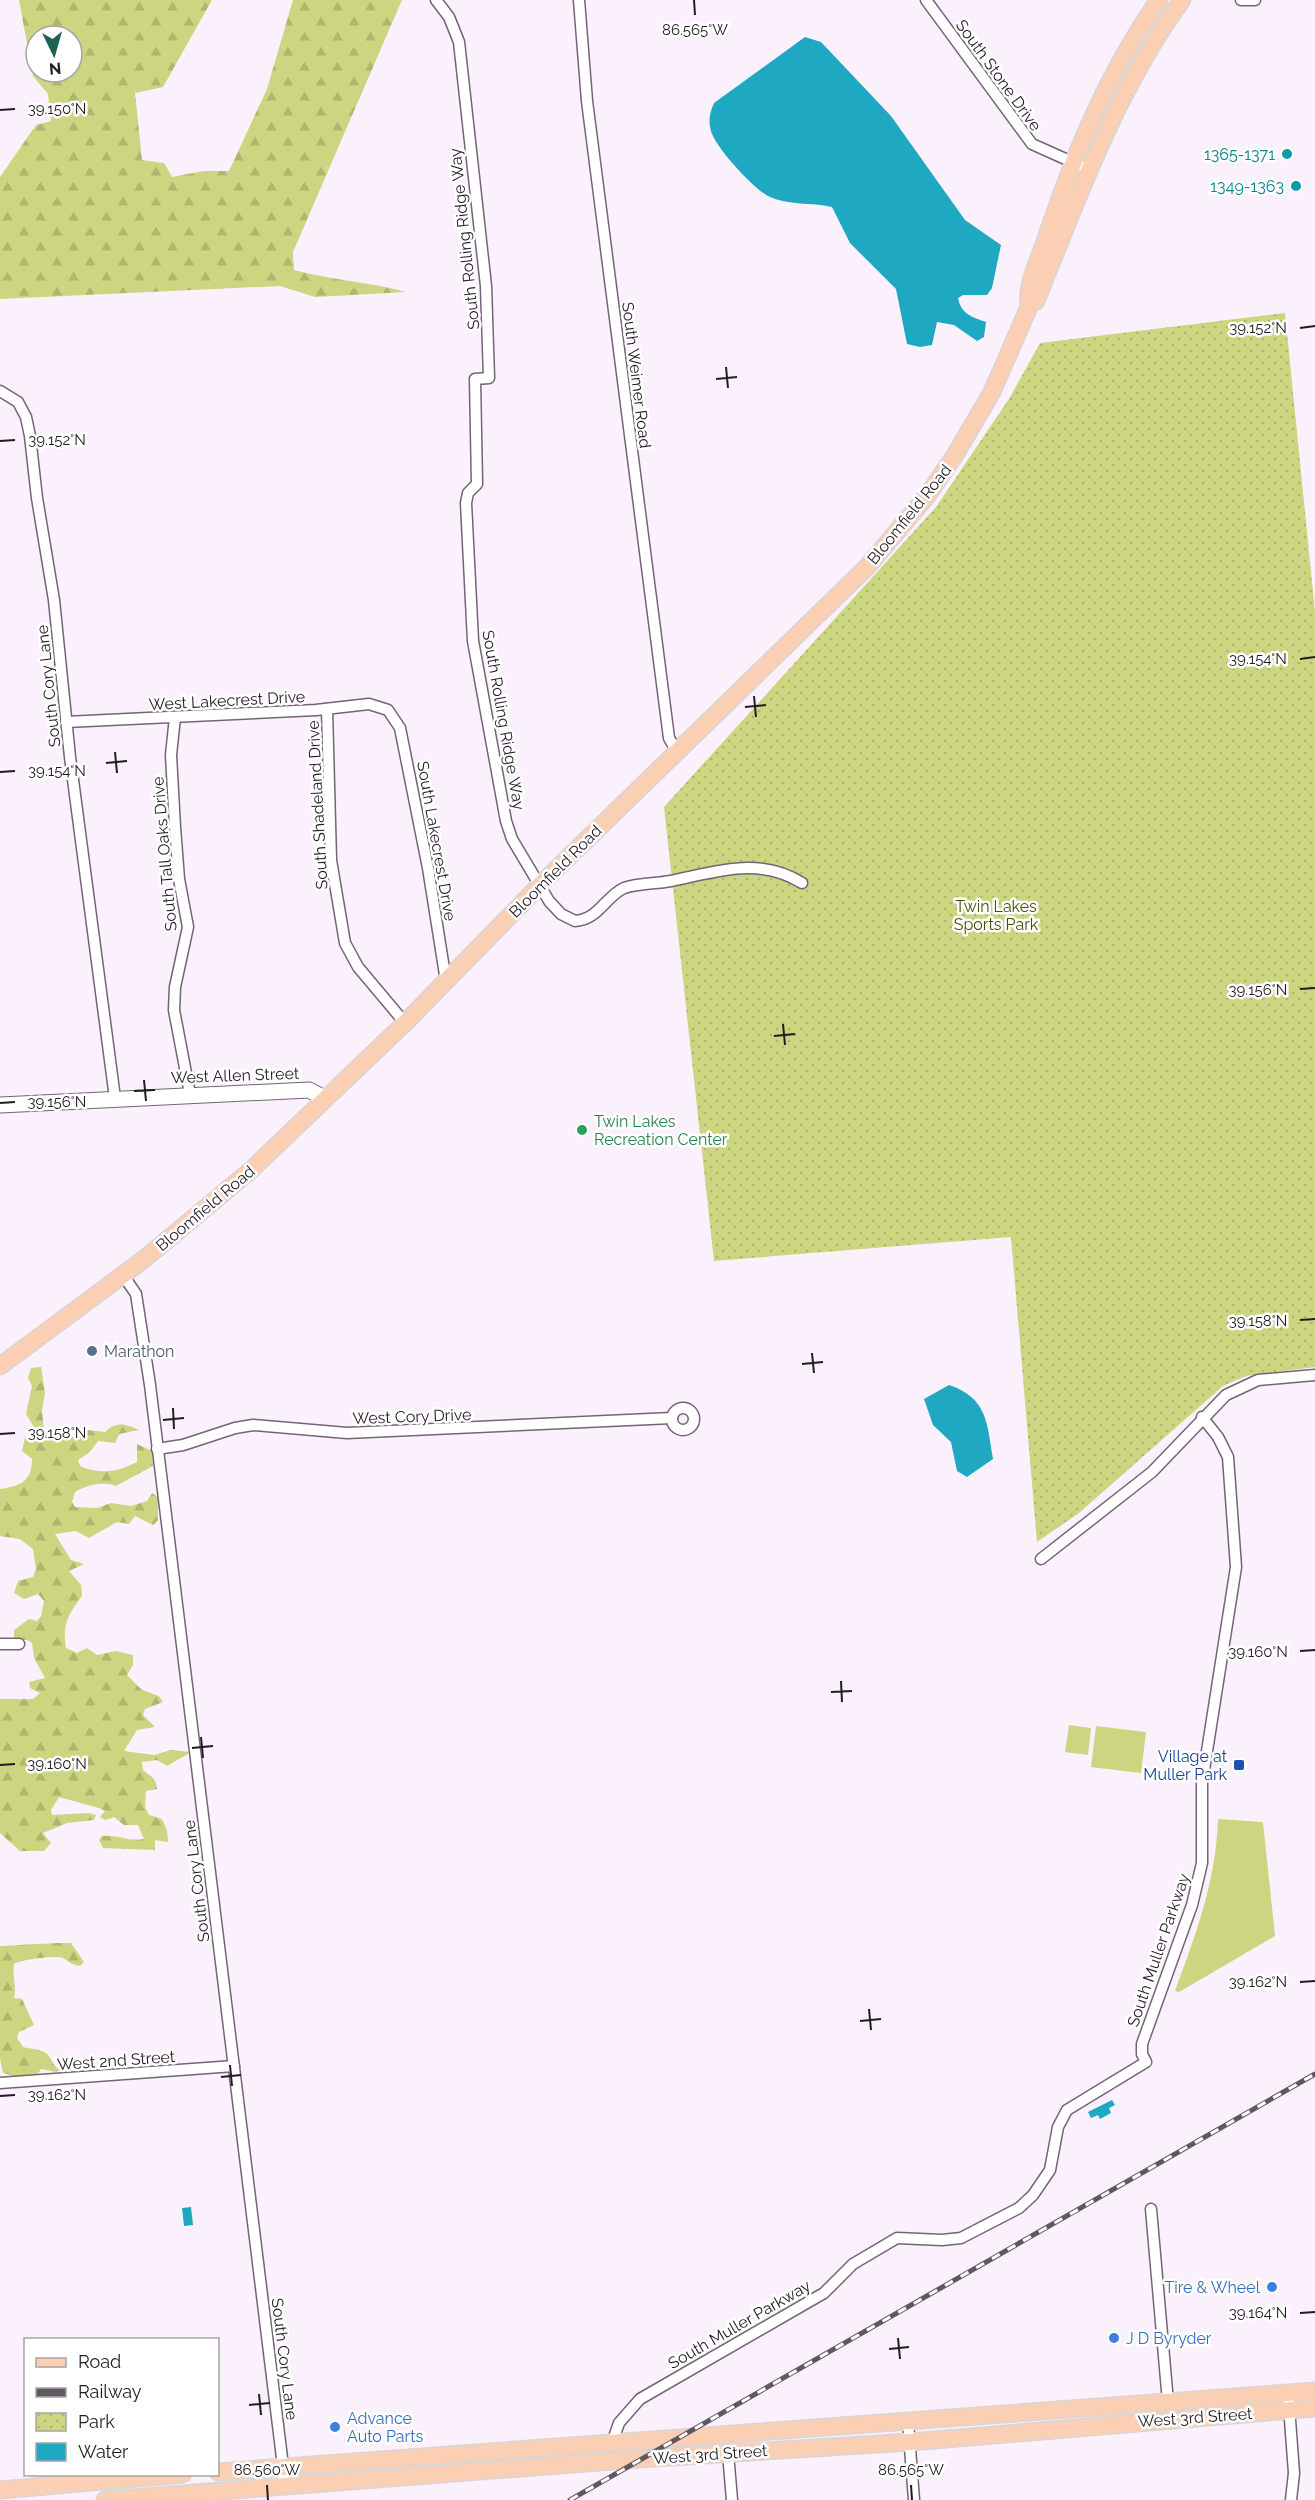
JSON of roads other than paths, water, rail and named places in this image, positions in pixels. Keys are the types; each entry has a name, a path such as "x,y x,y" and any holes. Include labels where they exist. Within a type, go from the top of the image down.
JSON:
{"main road":[{"name":"Bloomfield Road","path":"1029,307 1028,298 1036,269 1074,163 1109,82 1159,0"},
{"name":"Bloomfield Road","path":"0,1366 198,1217 405,1023 539,886 867,567 927,496 956,455 992,392 1029,307 1036,301 1126,89 1182,0"},
{"name":"West 3rd Street","path":"105,2500 728,2453 910,2442 1289,2402 1315,2391"},
{"name":"West 3rd Street","path":"219,2472 1168,2402 1289,2402 1315,2408"},
{"path":"1035,2412 1037,2430"},
{"path":"520,2469 584,2456 612,2443"},
{"path":"0,2490 171,2476"}],"street":[{"name":"South Rolling Ridge Way","path":"436,0 449,16 459,42 486,286 489,378 475,379 477,484 468,493 466,503 473,642 506,821 512,839 539,886"},
{"name":"South Weimer Road","path":"579,0 587,101 667,726 669,738 677,752"},
{"name":"South Stone Drive","path":"926,0 1032,144 1090,170"},
{"path":"1241,0 1255,0"},
{"name":"South Cory Lane","path":"0,392 18,402 28,425 55,610 66,722 115,1098"},
{"name":"West Lakecrest Drive","path":"66,722 327,709 369,704 388,710"},
{"name":"South Shadeland Drive","path":"327,709 331,860 345,943 358,967 405,1023"},
{"name":"South Lakecrest Drive","path":"388,710 400,728 428,868 446,981"},
{"name":"South Tall Oaks Drive","path":"175,717 171,755 174,827 179,879 188,927 175,987 174,1010 190,1094"},
{"path":"539,886 561,915 578,921 593,916 613,894 624,888 731,868 775,869 802,883"},
{"name":"West Allen Street","path":"0,1105 309,1090 326,1099"},
{"name":"South Cory Lane","path":"123,1275 136,1294 157,1449 284,2466 283,2487"},
{"path":"1041,1559 1152,1473 1217,1401 1247,1383 1258,1380 1315,1375"},
{"name":"South Muller Parkway","path":"612,2443 619,2423 640,2399 824,2293 853,2264 897,2238 942,2240 972,2235 1019,2208 1039,2188 1050,2170 1058,2127 1068,2110 1146,2062 1142,2054 1142,2044 1192,1905 1202,1863 1202,1783 1236,1567 1228,1457 1218,1437 1202,1417"},
{"name":"West Cory Drive","path":"157,1449 183,1445 235,1428 253,1425 347,1433 672,1419"},
{"path":"0,1644 19,1644"},
{"name":"West 2nd Street","path":"0,2083 234,2066"},
{"path":"1151,2209 1168,2402"},
{"path":"1289,2402 1294,2473 1291,2500"},
{"path":"908,2422 914,2500"},
{"path":"728,2453 732,2500"}],"water":[{"path":"805,37 821,42 891,116 965,220 1001,245 992,288 987,295 963,295 958,298 964,311 986,322 984,337 977,341 954,325 937,322 932,345 920,347 907,344 896,289 850,243 832,207 792,203 768,196 746,177 716,141 710,122 714,103"},
{"path":"949,1385 962,1390 978,1405 989,1434 993,1459 967,1477 957,1471 951,1442 933,1425 924,1399"},
{"path":"1112,2100 1115,2105 1109,2108 1111,2113 1100,2119 1098,2115 1091,2118 1088,2112"},
{"path":"191,2207 193,2225 184,2226 182,2208"}],"railway":[{"path":"570,2500 1315,2074"}],"place":[{"name":"1365-1371","path":"1287,154"},
{"name":"1349-1363","path":"1296,186"},
{"name":"Twin Lakes Recreation Center","path":"582,1130"},
{"name":"Marathon","path":"92,1351"},
{"name":"Village at Muller Park","path":"1239,1765"},
{"name":"Tire & Wheel","path":"1272,2287"},
{"name":"J D Byryder","path":"1114,2338"},
{"name":"Advance Auto Parts","path":"335,2427"}],"park label":[{"name":"Twin Lakes Sports Park","path":"996,915"}]}
